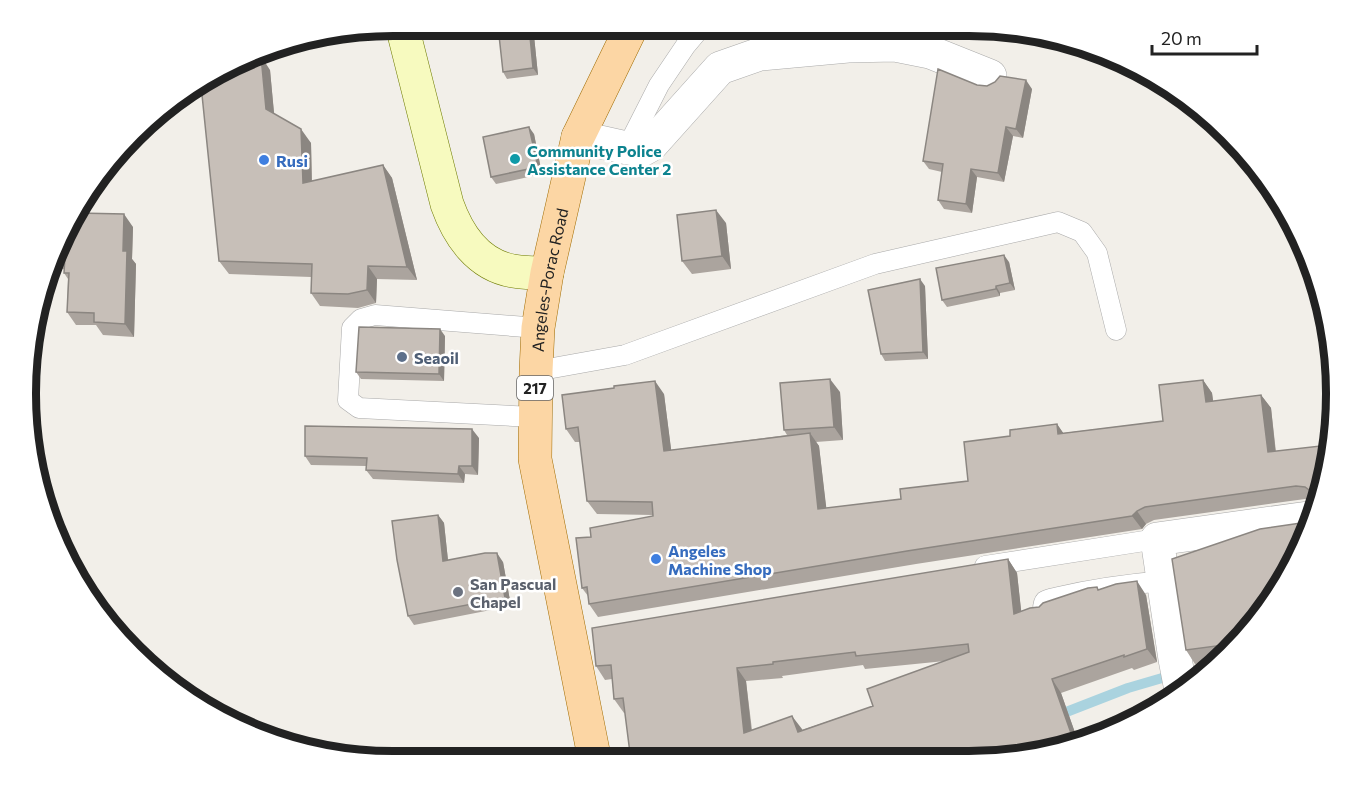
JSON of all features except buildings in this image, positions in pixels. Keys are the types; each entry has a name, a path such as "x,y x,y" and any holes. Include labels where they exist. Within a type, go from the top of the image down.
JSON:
{"main road":[{"path":"405,36 452,219 464,239 477,254 494,265 512,271 546,273"},
{"name":"Angeles-Porac Road","path":"594,751 581,632 535,459 536,371 538,328 546,273 578,137 627,36"}],"street":[{"path":"578,137 642,150 651,145 720,68 760,54 848,46 895,45 930,52 990,76"},
{"path":"1179,682 1157,539 1303,519"}],"lane":[{"path":"627,148 659,85 694,36"},
{"path":"536,371 625,355 875,264 1058,222 1082,232 1097,253 1116,330"},
{"path":"534,417 359,408 348,400 352,328 361,319 375,315 538,328"},
{"path":"963,569 1157,539"},
{"path":"1043,610 1044,603 1053,598 1139,583 1164,581"}],"waterway":[{"path":"1056,716 1128,688 1169,676"}],"place":[{"name":"Community Police Assistance Center 2","path":"515,159"},
{"name":"Rusi","path":"264,160"},
{"name":"Seaoil","path":"402,357"},
{"name":"Angeles Machine Shop","path":"656,559"},
{"name":"San Pascual Chapel","path":"458,592"}]}
